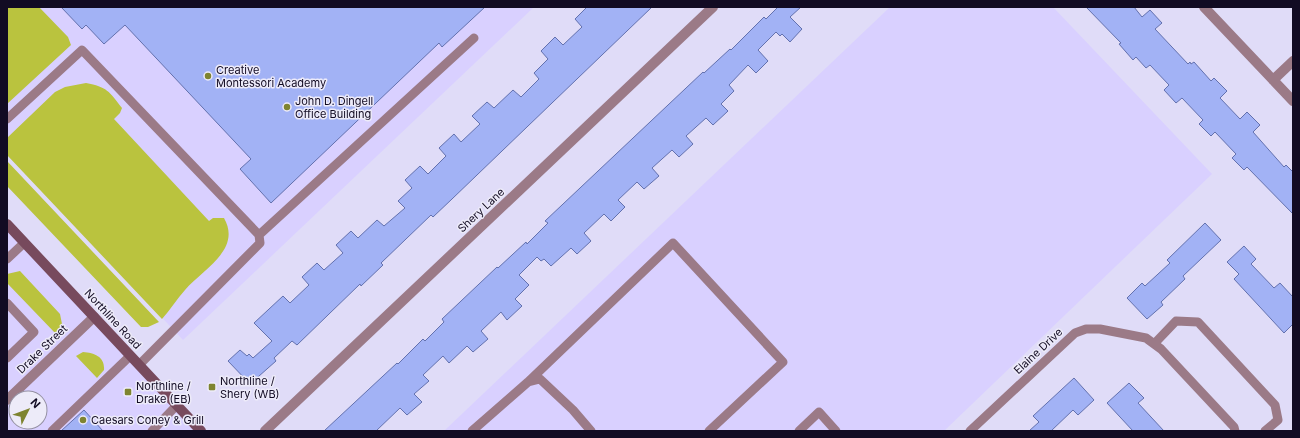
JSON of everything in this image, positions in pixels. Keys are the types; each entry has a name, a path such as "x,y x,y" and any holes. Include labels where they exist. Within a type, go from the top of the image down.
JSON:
{"main road":[{"name":"Northline Road","path":"7,224 201,431"}],"street":[{"name":"Shery Lane","path":"265,431 713,7"},
{"path":"1204,7 1293,101"},
{"path":"1273,80 1293,62"},
{"name":"Drake Street","path":"7,400 94,317"}],"lane":[{"path":"259,235 474,38"},
{"path":"7,119 82,50 259,235 260,243 139,365"},
{"path":"7,259 24,243"},
{"path":"472,431 528,382 674,243 783,362 709,431"},
{"path":"7,303 34,332 7,358"},
{"path":"1154,344 1176,321 1198,322 1275,405 1278,420 1265,431"},
{"name":"Elaine Drive","path":"970,431 1075,332 1086,329 1100,329 1146,338 1154,344 1234,427 1235,431"},
{"path":"52,431 130,356"},
{"path":"528,382 540,379 573,410 591,431"},
{"path":"152,431 177,405"},
{"path":"799,431 819,412 836,431"}],"shaded area":[{"path":"7,7 534,7 183,340 7,153"},
{"path":"890,7 1053,7 1212,174 944,431 444,431"},
{"path":"7,224 201,431 7,431"}],"green space":[{"path":"7,7 39,7 68,37 71,45 7,104"},
{"path":"86,83 99,86 110,94 122,108 120,113 114,119 209,221 213,218 224,218 228,229 228,240 218,258 185,290 162,319 7,155 7,138 55,92 65,87"},
{"path":"7,161 159,322 148,327 141,327 7,186"},
{"path":"20,271 60,314 62,324 56,334 7,283 7,274"},
{"path":"83,352 98,356 103,362 104,370 97,378 76,356"}],"building":[{"name":"John D. Dingell Office Building","path":"61,7 485,7 442,47 439,43 271,203 240,169 251,159 125,25 104,44 86,25 82,29"},
{"path":"587,7 652,7 433,217 431,215 381,263 383,265 361,286 360,284 297,345 292,341 274,358 276,361 250,384 228,361 240,350 247,356 249,354 253,358 272,341 254,323 283,296 290,303 309,285 302,277 317,263 324,270 343,253 336,245 351,231 358,238 377,220 384,226 405,208 398,201 412,188 405,180 420,166 428,174 446,156 439,148 454,134 461,142 480,124 472,116 487,102 494,108 513,90 521,97 539,79 534,73 548,59 541,51 555,37 563,45 582,27 575,19"},
{"path":"778,7 801,7 790,17 802,29 790,42 782,34 780,36 776,32 758,50 768,61 756,73 748,65 729,85 734,91 721,104 728,111 713,125 706,118 686,136 693,144 679,157 672,150 652,168 659,176 644,189 637,182 618,200 625,207 611,221 604,214 584,233 591,241 577,254 571,248 551,266 544,259 541,261 537,257 519,275 529,285 515,299 522,306 507,320 501,312 481,331 488,339 473,352 467,346 449,363 443,356 423,375 429,381 414,394 422,402 407,415 400,408 376,431 324,431 397,363 398,364 423,339 425,341 444,322 442,319 497,267 498,268 526,242 527,244 548,223 545,221 703,72 704,73 730,49 731,50 764,17 766,19"},
{"path":"1086,7 1134,7 1142,17 1150,10 1162,23 1155,29 1188,64 1190,62 1191,64 1194,62 1211,81 1214,78 1227,91 1220,98 1240,119 1247,112 1260,125 1253,132 1284,167 1286,165 1293,172 1293,214 1247,167 1244,170 1232,158 1236,154 1215,132 1211,136 1199,124 1203,120 1182,98 1176,103 1164,90 1169,85 1150,65 1146,68 1136,57 1133,60 1119,44 1121,43"},
{"path":"1205,223 1221,240 1183,276 1185,279 1161,302 1163,305 1147,319 1127,298 1142,283 1145,286 1170,263 1167,260"},
{"path":"1244,246 1256,259 1251,264 1274,288 1280,283 1293,297 1293,324 1284,333 1234,279 1239,274 1227,262"},
{"path":"1074,378 1094,400 1078,415 1073,410 1051,431 1029,431 1039,422 1033,416"},
{"path":"1129,383 1144,398 1138,403 1164,431 1133,431 1107,403"},
{"name":"Caesars Coney & Grill","path":"84,410 103,431 61,431"}],"place":[{"name":"Creative Montessori Academy","path":"208,76"},
{"name":"John D. Dingell Office Building","path":"287,107"},
{"name":"Northline / Shery (WB)","path":"212,387"},
{"name":"Northline / Drake (EB)","path":"128,392"},
{"name":"Caesars Coney & Grill","path":"83,420"}]}
